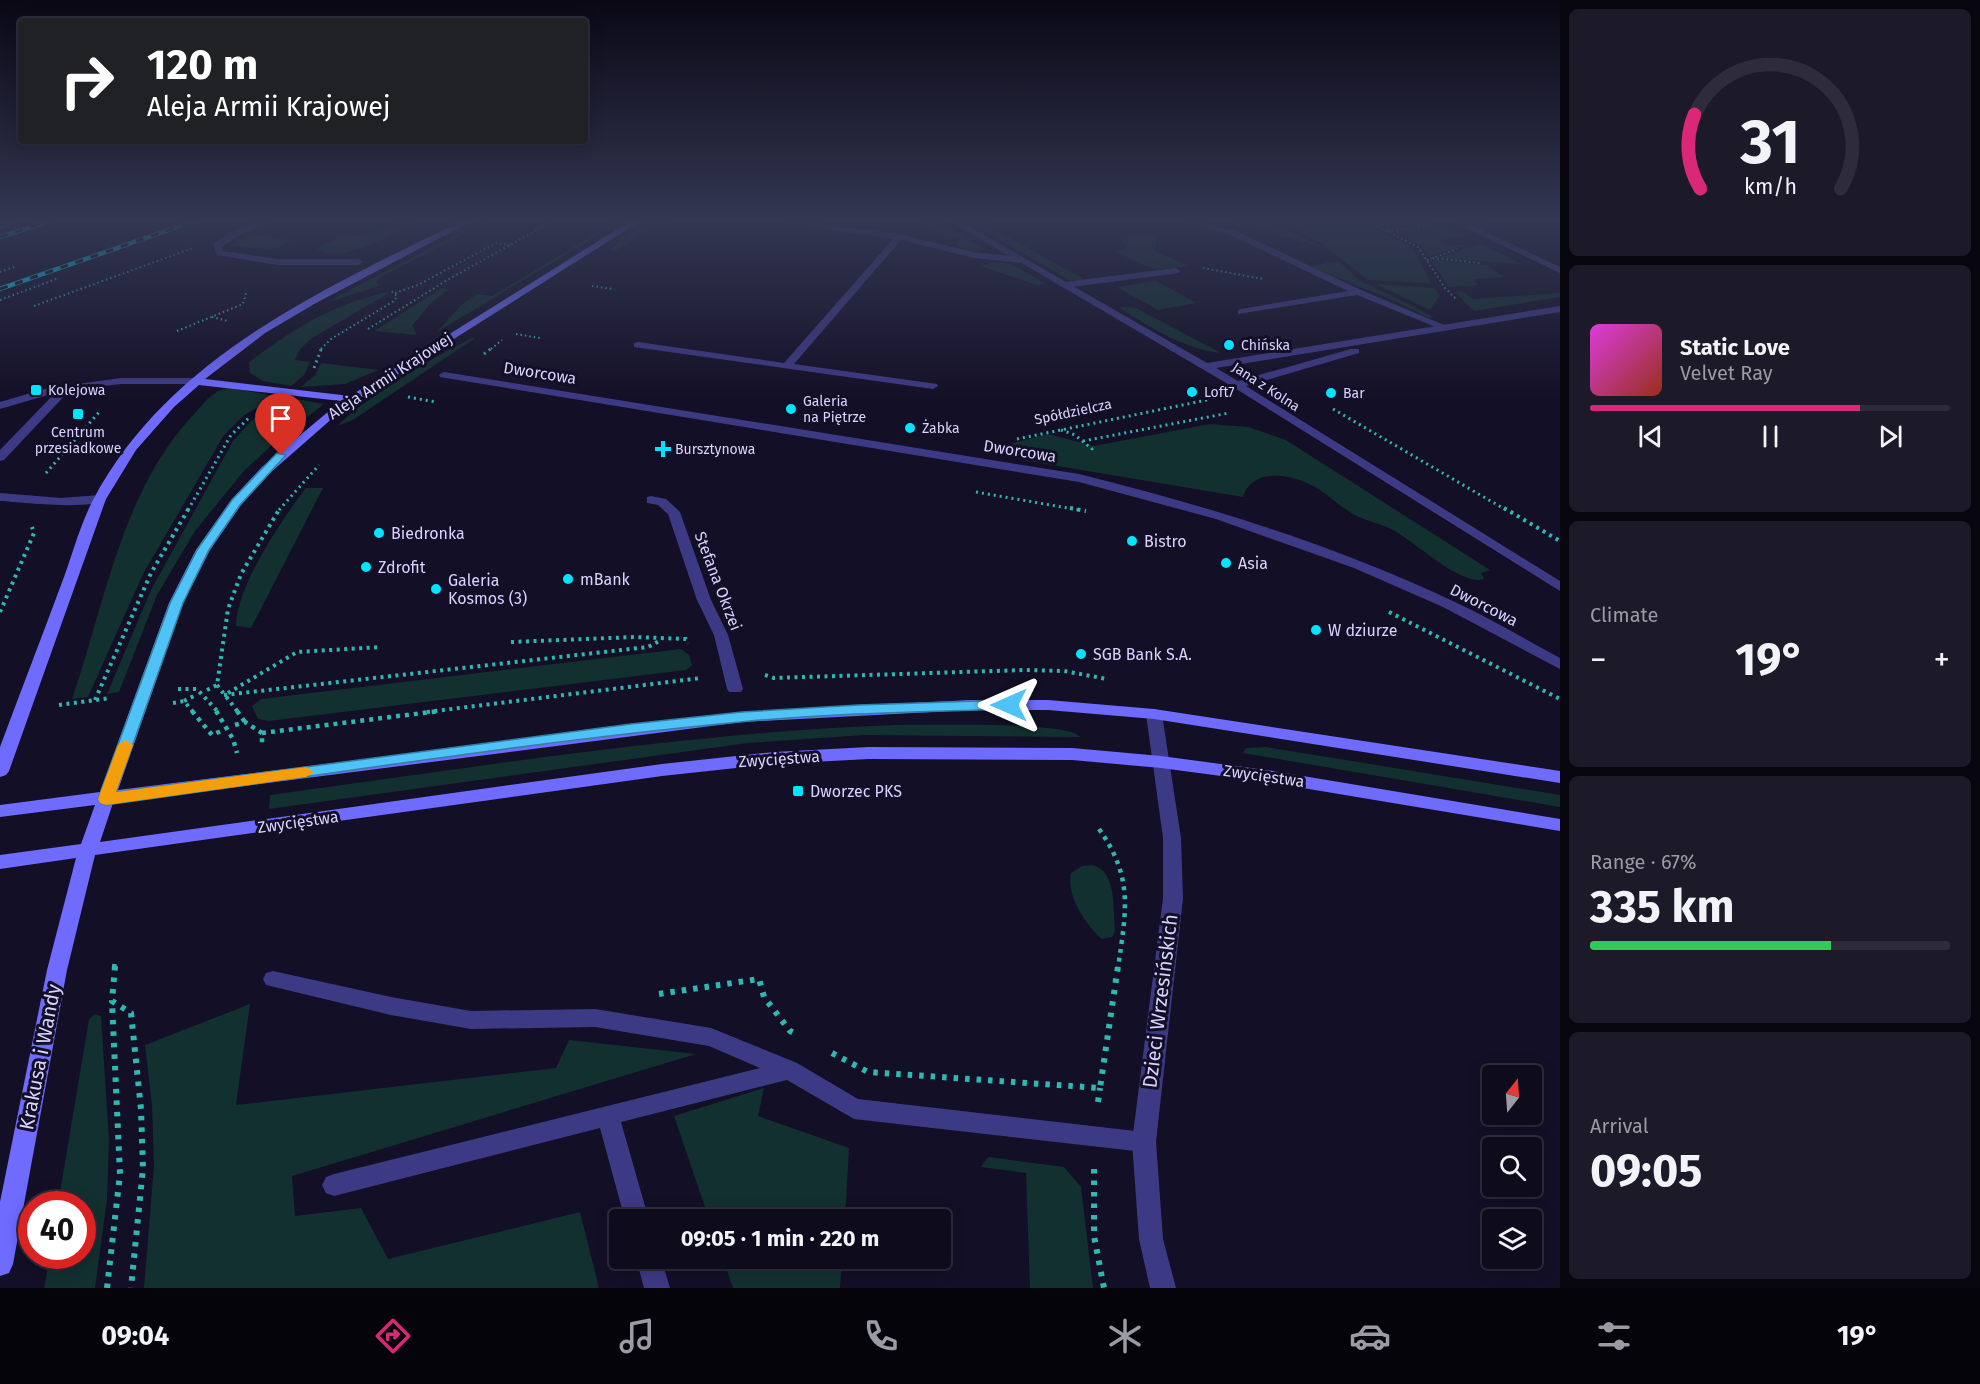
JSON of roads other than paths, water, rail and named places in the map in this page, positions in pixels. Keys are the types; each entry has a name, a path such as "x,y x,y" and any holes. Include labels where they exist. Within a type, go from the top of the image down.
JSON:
{"street":[{"path":"0,771 100,499 126,458 160,416 196,381 253,338 297,309 353,280"},
{"name":"Aleja Armii Krajowej","path":"87,852 176,603 203,550 236,502 296,441 350,399 541,280"},
{"path":"787,366 861,280"},
{"name":"Jana z Kolna","path":"1055,280 1237,385 1560,587"},
{"path":"1064,285 1103,280"},
{"path":"1331,280 1446,328"},
{"path":"1241,312 1358,292"},
{"path":"1205,367 1560,309"},
{"path":"1237,385 1416,334"},
{"path":"638,345 933,387"},
{"name":"Dworcowa","path":"454,373 1079,478 1128,489 1316,548 1449,604 1560,664"},
{"path":"0,406 33,393 135,378 196,381 350,399"},
{"path":"0,457 66,388"},
{"path":"0,497 61,502 100,499"},
{"name":"Stefana Okrzei","path":"651,500 662,502 674,512 704,600 721,635 735,689"},
{"path":"0,811 631,729 742,717 970,705 1048,705 1154,714 1560,777"},
{"name":"Dzieci Wrzesińskich","path":"1154,714 1172,838 1173,898 1144,1142 1151,1239 1163,1288"},
{"name":"Zwycięstwa","path":"0,862 87,852 662,770 774,758 869,753 1071,754 1161,762 1273,777 1560,825"},
{"name":"Krakusa i Wandy","path":"0,1264 57,970 87,852"},
{"path":"273,980 391,1006 471,1020 595,1018 711,1037 789,1070 854,1109 1144,1142"},
{"path":"334,1185 789,1070"},
{"path":"608,1115 635,1209"},
{"path":"651,1269 657,1288"}],"railway":[{"path":"0,289 25,280"}],"place":[{"name":"Chińska","path":"1229,345"},
{"name":"Kolejowa","path":"36,390"},
{"name":"Loft7","path":"1192,392"},
{"name":"Bar","path":"1331,393"},
{"name":"Galeria na Piętrze","path":"791,409"},
{"name":"Centrum przesiadkowe","path":"78,414"},
{"name":"Żabka","path":"910,428"},
{"name":"Bursztynowa","path":"663,449"},
{"name":"Biedronka","path":"379,533"},
{"name":"Bistro","path":"1132,541"},
{"name":"Asia","path":"1226,563"},
{"name":"Zdrofit","path":"366,567"},
{"name":"mBank","path":"568,579"},
{"name":"Galeria Kosmos (3)","path":"436,589"},
{"name":"W dziurze","path":"1316,630"},
{"name":"SGB Bank S.A.","path":"1081,654"},
{"name":"Dworzec PKS","path":"798,791"}]}
